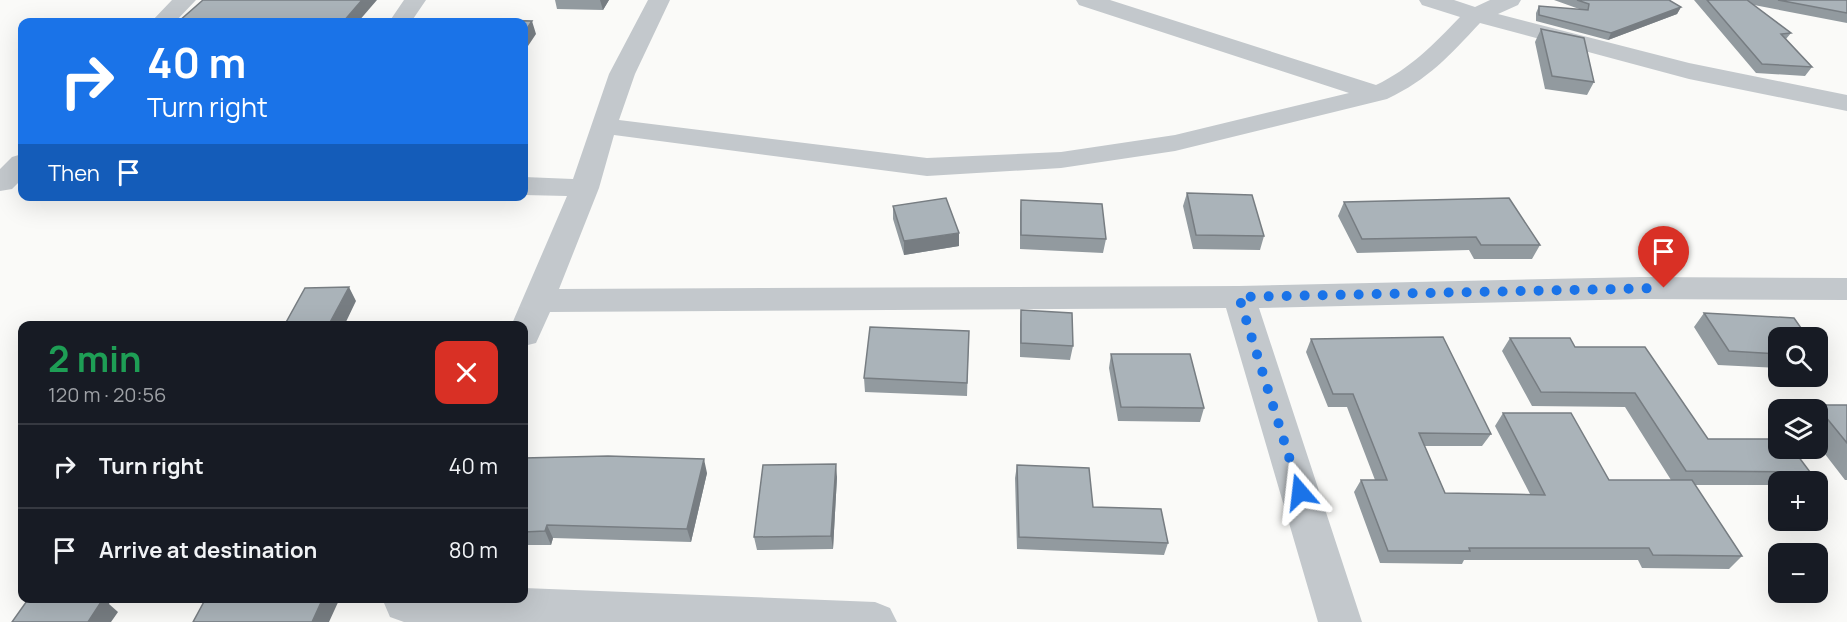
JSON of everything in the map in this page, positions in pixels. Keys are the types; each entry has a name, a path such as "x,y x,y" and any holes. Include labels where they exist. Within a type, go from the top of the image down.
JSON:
{"street":[{"path":"166,18 185,0"},
{"path":"403,18 415,0"},
{"path":"528,325 585,188 603,126 622,74 659,0"},
{"path":"1087,0 1378,93"},
{"path":"1430,0 1475,15 1605,51 1774,90 1847,103"},
{"path":"603,126 927,167 1061,160 1175,143 1378,93 1407,80 1475,15 1510,0"},
{"path":"8,183 18,169"},
{"path":"528,186 585,188"},
{"path":"538,301 1239,297 1641,288 1847,289"},
{"path":"1239,297 1340,622"},
{"path":"403,608 875,622"}],"building":[{"path":"203,0 362,0 346,18 183,18"},
{"path":"1577,0 1669,0 1681,7 1611,33 1539,15 1539,6 1588,10 1589,4"},
{"path":"1707,0 1747,0 1791,33 1781,34 1812,67 1762,64"},
{"path":"1778,0 1847,0 1847,13"},
{"path":"1541,29 1584,38 1594,82 1552,76"},
{"path":"1187,193 1252,195 1264,236 1196,235"},
{"path":"946,198 959,233 904,241 893,206"},
{"path":"1509,198 1540,245 1481,245 1476,237 1362,239 1344,202"},
{"path":"1021,200 1102,204 1106,239 1021,235"},
{"path":"349,287 331,321 287,321 305,288"},
{"path":"1021,310 1072,313 1073,346 1021,343"},
{"path":"1704,313 1794,318 1800,327 1768,327 1768,353 1729,351"},
{"path":"870,327 969,331 967,383 864,378"},
{"path":"1443,337 1491,434 1419,433 1445,493 1545,495 1503,413 1571,413 1609,480 1692,480 1742,556 1653,555 1649,548 1469,548 1470,551 1388,551 1361,480 1387,480 1353,394 1333,394 1311,339"},
{"path":"1510,338 1570,338 1575,347 1645,347 1708,439 1768,439 1768,459 1800,459 1809,471 1686,471 1635,393 1541,392"},
{"path":"1111,354 1190,354 1204,408 1121,407"},
{"path":"1828,405 1847,405 1847,443 1828,420"},
{"path":"608,456 704,459 687,529 547,525 545,531 528,532 528,458"},
{"path":"836,464 831,536 754,537 763,465"},
{"path":"1017,465 1089,468 1093,507 1161,509 1168,543 1019,537"},
{"path":"25,603 100,603 88,622 12,622"},
{"path":"203,603 321,603 312,622 193,622"}],"route":[{"path":"1300,492 1239,297 1664,288"}]}
